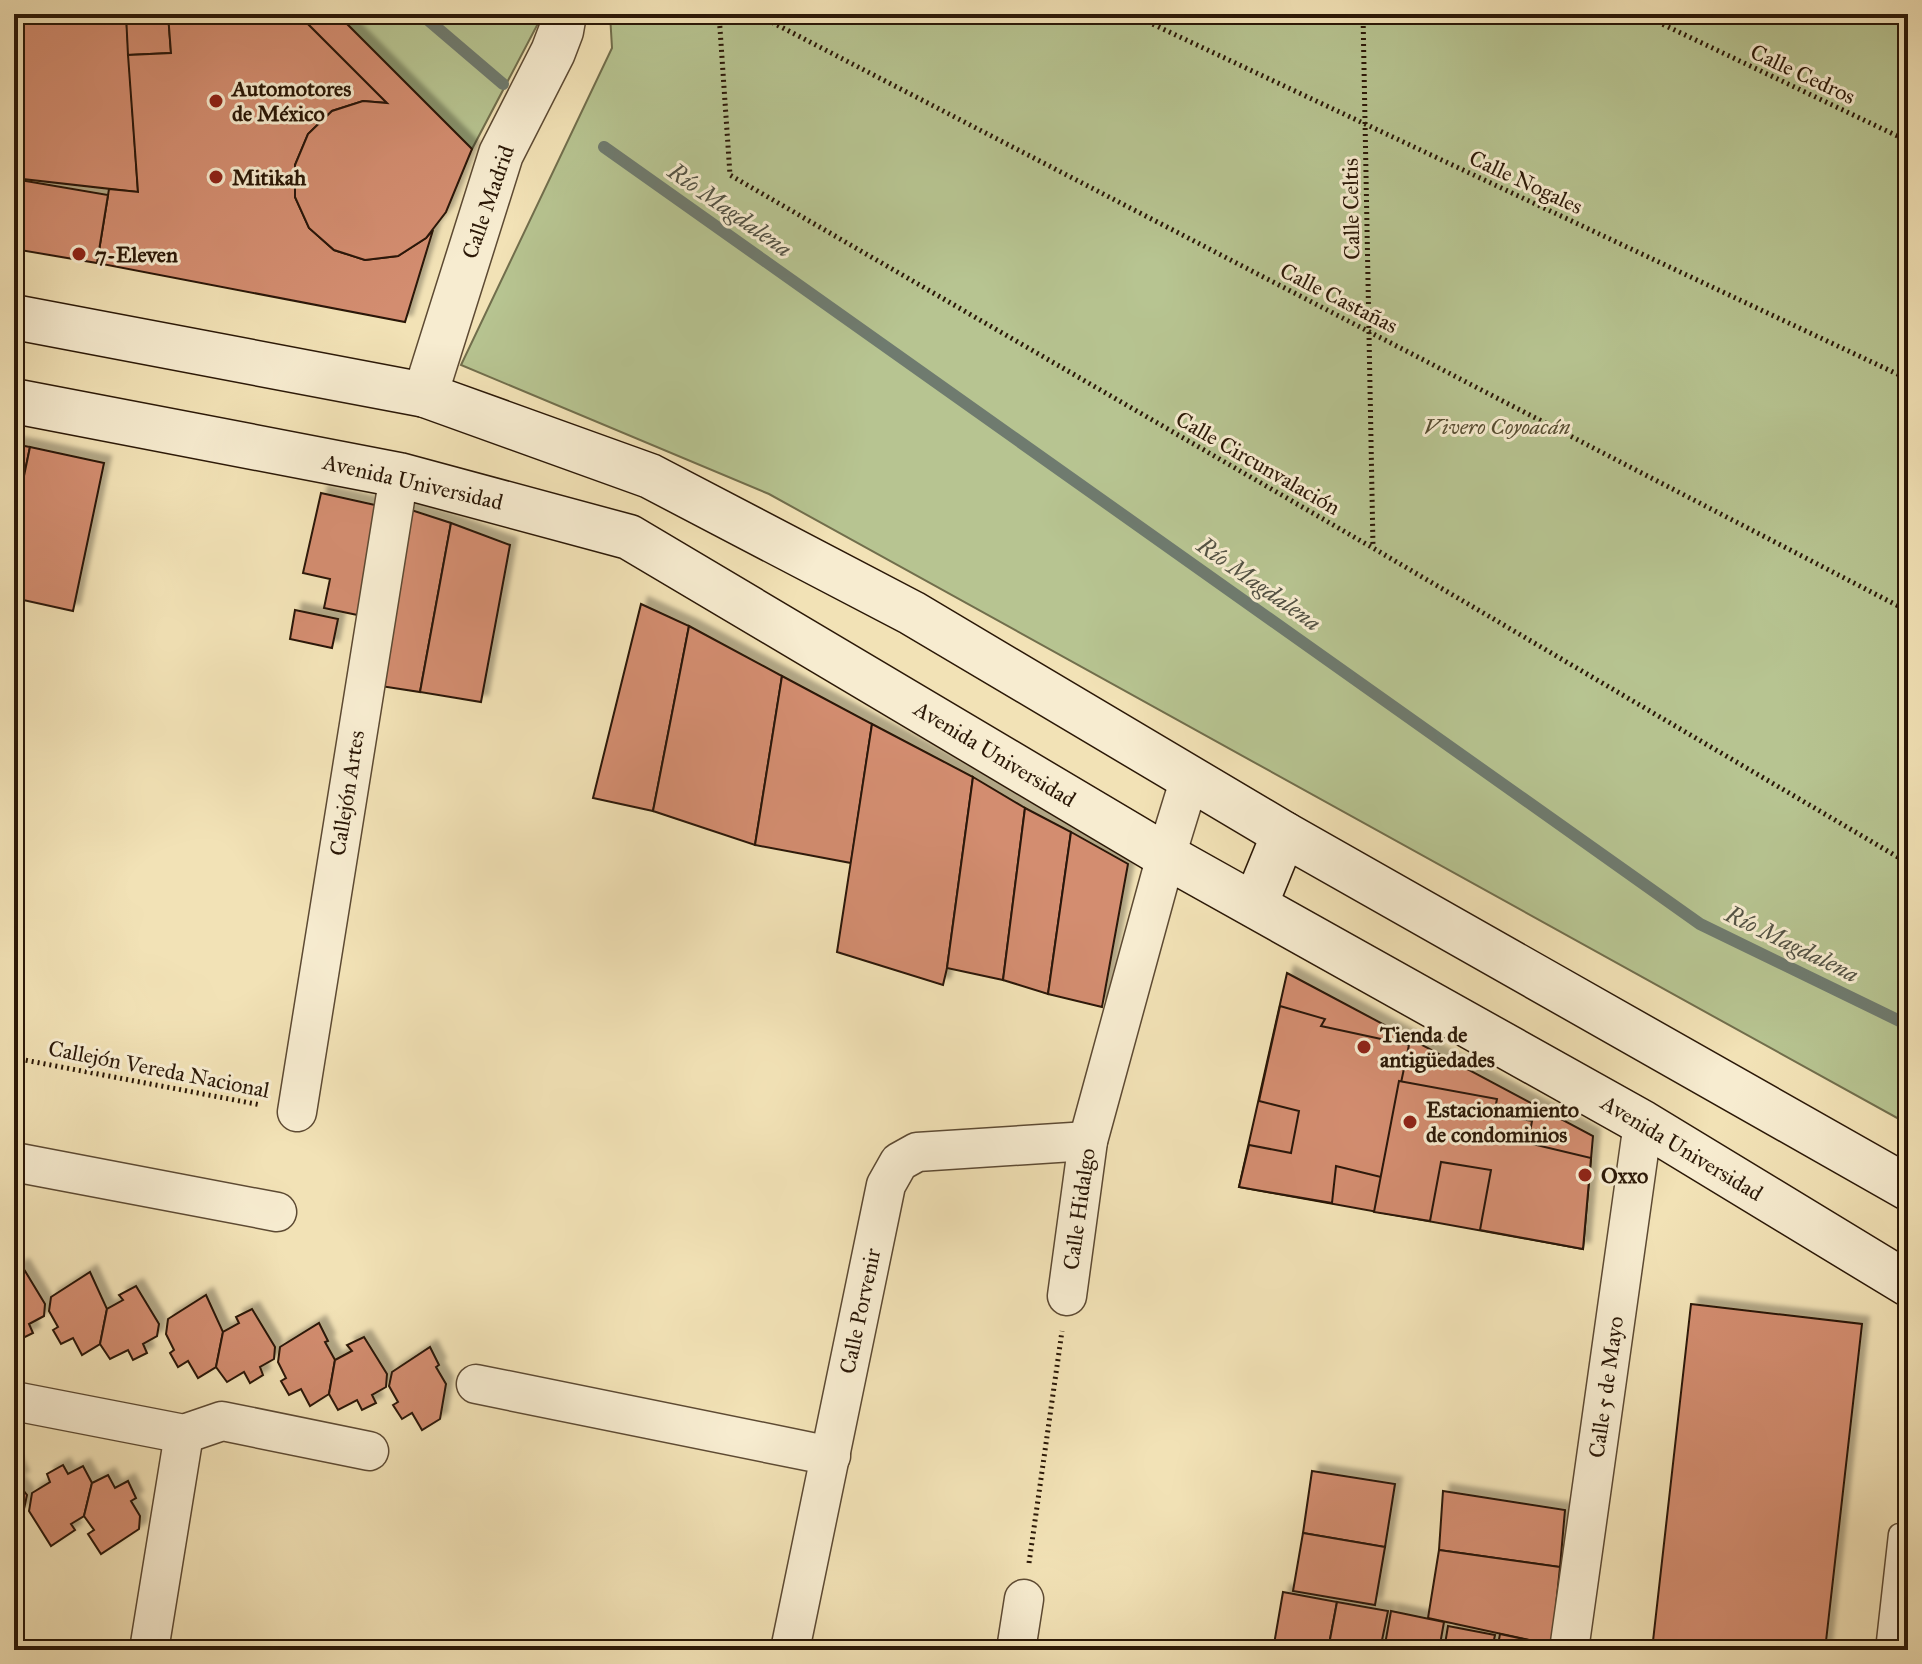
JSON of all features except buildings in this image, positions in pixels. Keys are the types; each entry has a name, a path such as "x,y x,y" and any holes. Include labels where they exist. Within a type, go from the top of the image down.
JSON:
{"main road":[{"name":"Calle Madrid","path":"425,395 501,154 553,52 564,14"},
{"path":"14,317 425,395 650,476 912,613 1284,834 1908,1188"},
{"name":"Avenida Universidad","path":"14,401 399,475 629,537 1166,856 1643,1123 1908,1284"},
{"path":"1255,905 1284,834"}],"street":[{"name":"Callejón Artes","path":"297,1112 399,475"},
{"name":"Calle Hidalgo","path":"1067,1296 1088,1141 1190,778"},
{"name":"Calle 5 de Mayo","path":"1569,1650 1643,1123"},
{"name":"Calle Porvenir","path":"790,1650 886,1185 899,1162 917,1152 1088,1141"},
{"path":"14,1162 277,1212"},
{"path":"476,1384 831,1456"},
{"path":"14,1401 184,1434 222,1421 369,1451"},
{"path":"149,1650 184,1434"},
{"path":"1016,1650 1024,1599"}],"lane":[{"path":"1886,1650 1899,1534"}],"path":[{"name":"Calle Circunvalación","path":"719,14 730,175 1908,863"},
{"name":"Calle Castañas","path":"756,14 1908,611"},
{"name":"Calle Nogales","path":"1131,14 1908,379"},
{"name":"Calle Celtis","path":"1363,14 1373,548"},
{"name":"Calle Cedros","path":"1641,14 1908,141"},
{"name":"Callejón Vereda Nacional","path":"14,1058 297,1112"},
{"name":"Calle Hidalgo","path":"1024,1599 1067,1296"}],"green space":[{"path":"337,14 543,14 472,149"},
{"name":"Vivero Coyoacán","path":"610,14 1908,14 1908,1124 769,494 461,365 612,48"}],"waterway":[{"name":"Río Magdalena","path":"421,14 503,84"},
{"name":"Río Magdalena","path":"604,147 1700,924 1908,1025"}],"place":[{"name":"Automotores de México","path":"216,101"},
{"name":"Mitikah","path":"216,177"},
{"name":"7-Eleven","path":"79,254"},
{"name":"Tienda de antigüedades","path":"1364,1047"},
{"name":"Estacionamiento de condominios","path":"1410,1122"},
{"name":"Oxxo","path":"1585,1175"}]}
